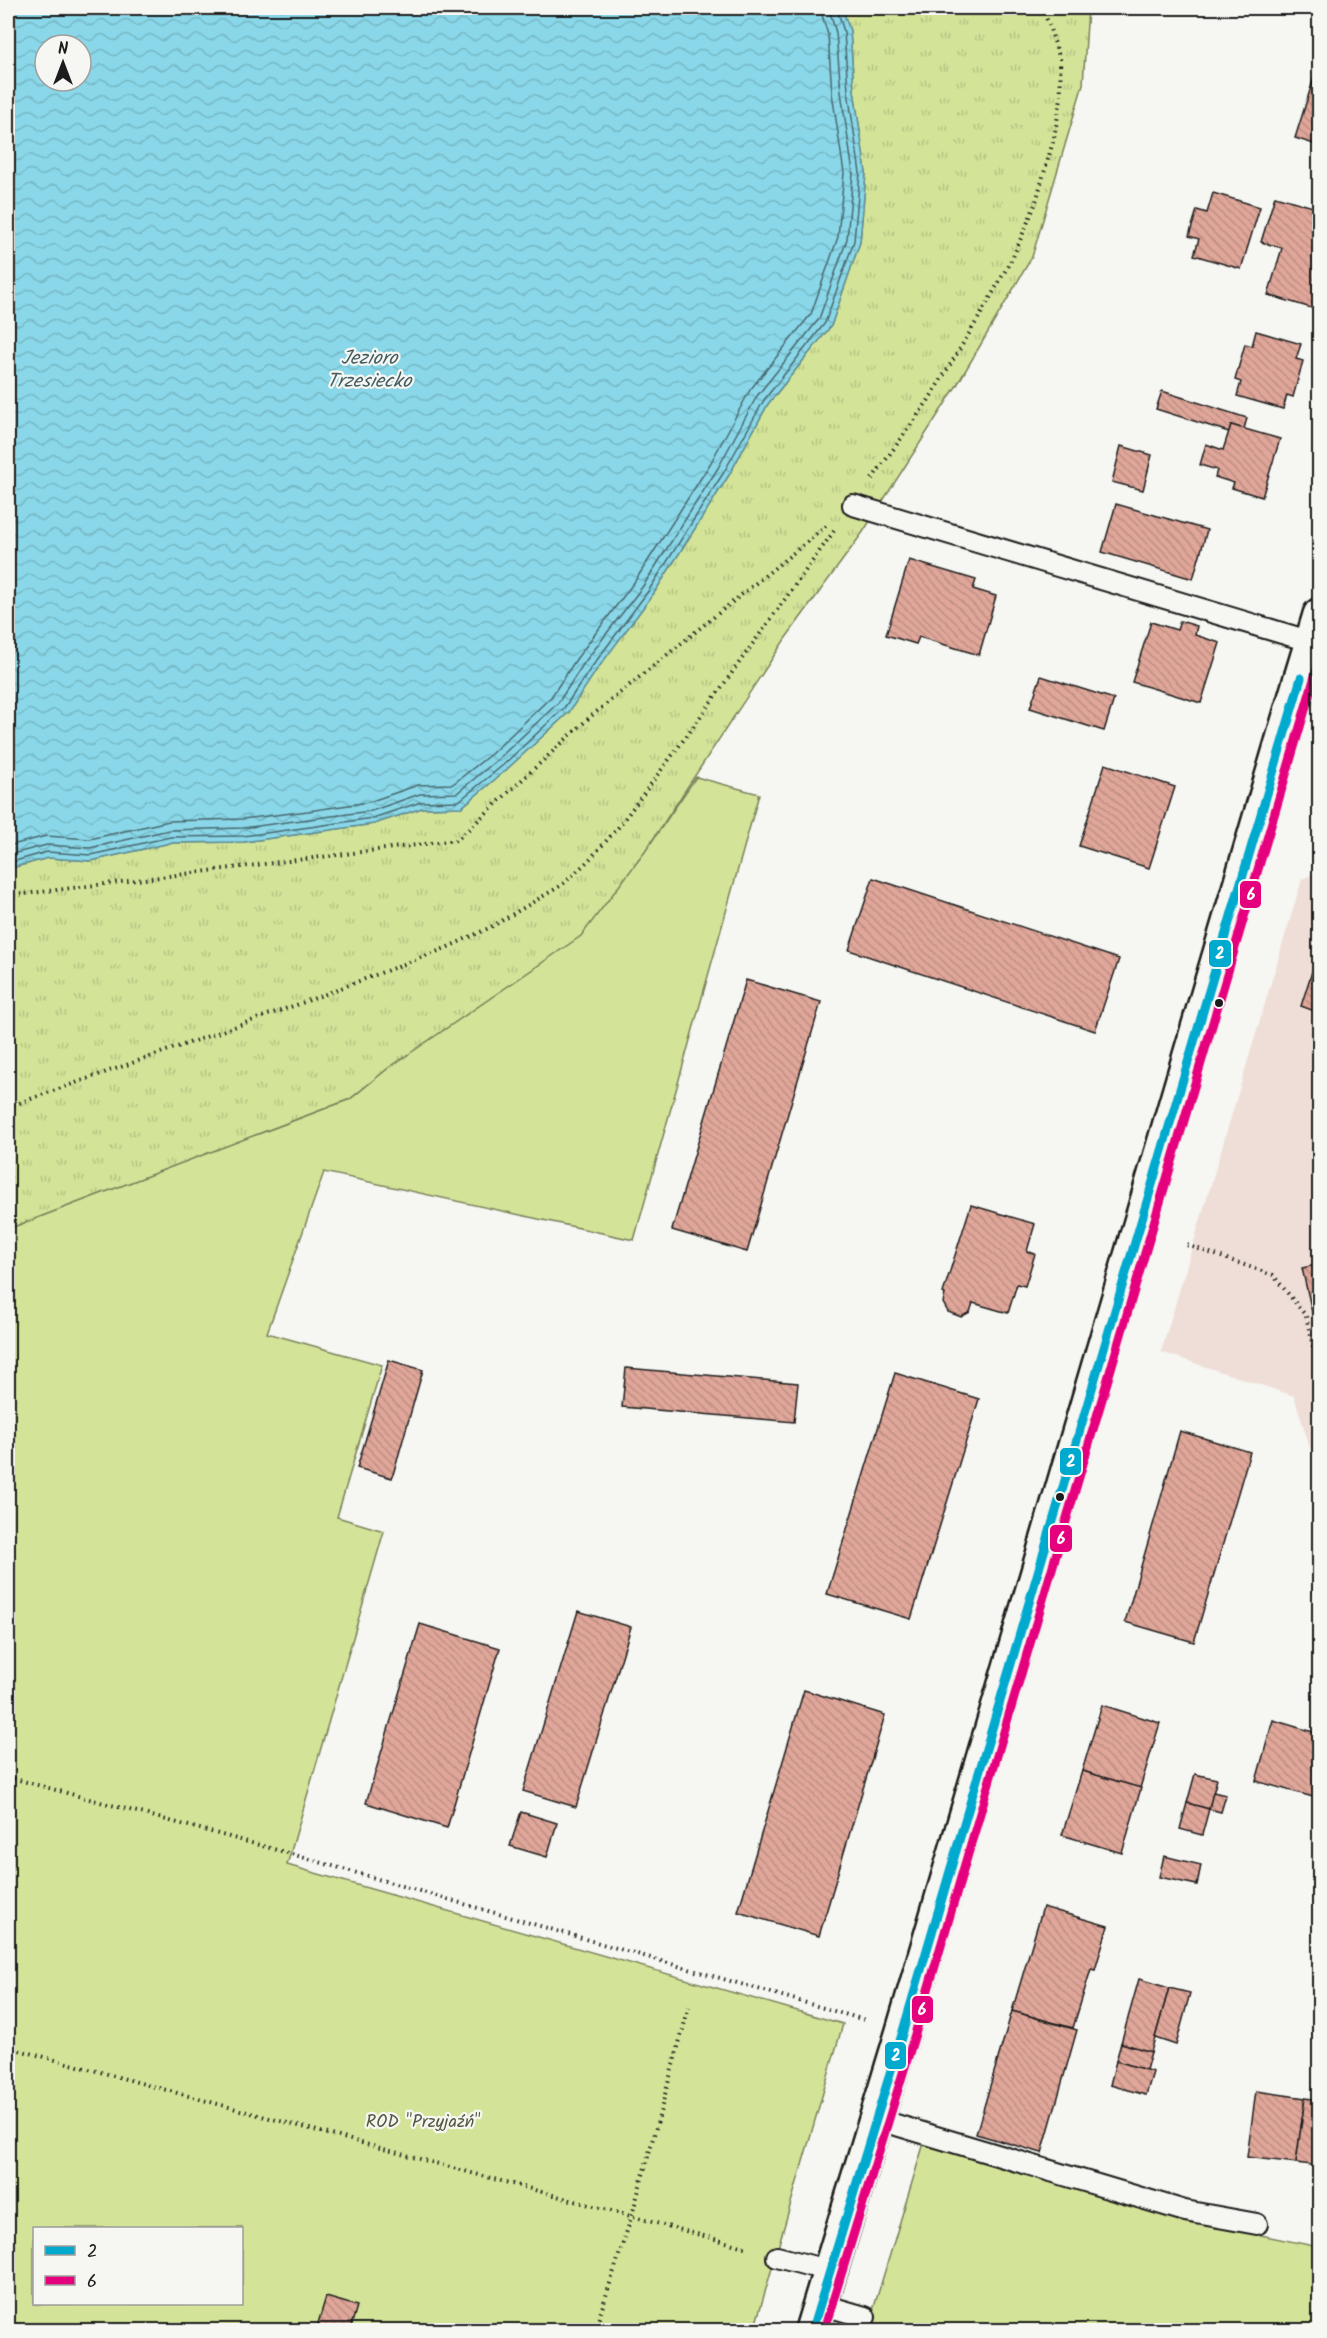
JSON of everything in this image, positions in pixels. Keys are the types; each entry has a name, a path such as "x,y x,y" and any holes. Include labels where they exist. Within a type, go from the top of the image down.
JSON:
{"street":[{"path":"816,2317 1310,682 1316,628"}],"lane":[{"path":"853,505 1316,628"},
{"path":"876,2120 1185,2211 1257,2224"},
{"path":"777,2257 830,2271"},
{"path":"816,2317 865,2317"}],"path":[{"path":"8,1107 299,1004 446,948 491,927 562,885 588,861 617,829 677,750 928,401 1013,257 1035,205 1054,138 1061,98 1060,58 1043,8"},
{"path":"8,896 457,840 590,717 853,505"},
{"path":"1187,1245 1273,1275 1305,1316 1320,1377"},
{"path":"8,1777 280,1851 903,2031"},
{"path":"595,2331 632,2215 688,2007"},
{"path":"8,2047 632,2215 777,2257"}],"shaded area":[{"path":"1319,872 1319,1477 1294,1396 1161,1352 1302,879"}],"green space":[{"path":"842,8 1088,8 1083,84 1032,257 957,385 863,532 785,639 644,853 581,936 387,1069 350,1099 8,1229 8,869 48,858 91,861 170,843 244,842 374,824 422,808 462,807 569,712 595,671 654,593 729,475 768,404 831,326 860,242 866,173 854,90 850,31"},
{"name":"ROD \"Przyjaźń\"","path":"696,777 759,794 634,1240 324,1172 267,1333 382,1365 337,1517 384,1531 287,1865 843,2024 754,2330 8,2330 8,1229 350,1099 387,1069 464,1015 644,853"},
{"path":"924,2143 1183,2219 1319,2247 1319,2330 867,2330"}],"water":[{"name":"Jezioro Trzesiecko","path":"8,8 842,8 850,31 854,90 866,173 860,242 831,326 768,404 729,475 654,593 596,671 569,712 462,807 422,808 374,824 244,842 170,843 91,861 48,858 8,869"}],"building":[{"path":"1320,58 1320,86 1312,84"},
{"path":"1312,84 1320,86 1320,146 1295,138"},
{"path":"1213,193 1260,207 1241,269 1194,255 1199,239 1189,236 1197,210 1207,213"},
{"path":"1275,196 1320,209 1318,310 1268,295 1282,248 1261,242"},
{"path":"1256,331 1301,344 1296,359 1303,361 1293,397 1287,395 1283,409 1237,396 1241,382 1235,380 1245,344 1252,346"},
{"path":"1162,391 1247,418 1244,429 1231,425 1229,432 1156,409"},
{"path":"1231,425 1280,439 1262,497 1232,488 1234,483 1215,477 1217,470 1200,465 1206,444 1223,450"},
{"path":"1121,446 1152,455 1143,490 1112,482"},
{"path":"1116,504 1207,530 1193,579 1102,552"},
{"path":"909,560 976,580 973,589 996,596 979,655 919,637 916,644 886,635"},
{"path":"1180,621 1197,626 1195,635 1220,643 1201,703 1132,682 1151,622 1177,630"},
{"path":"1041,676 1114,699 1104,731 1030,708"},
{"path":"1105,764 1175,787 1149,868 1079,846"},
{"path":"873,878 1119,959 1095,1031 849,950"},
{"path":"1315,962 1320,964 1320,1013 1301,1006"},
{"path":"746,980 821,1002 747,1252 672,1230"},
{"path":"971,1205 1035,1224 1027,1251 1035,1254 1025,1286 1017,1284 1008,1313 973,1303 970,1312 961,1317 948,1312 943,1303 945,1294 943,1293"},
{"path":"1320,1264 1320,1347 1302,1268"},
{"path":"389,1360 423,1370 392,1478 357,1468"},
{"path":"626,1368 798,1383 794,1422 622,1407"},
{"path":"895,1373 979,1399 911,1619 827,1594"},
{"path":"1180,1431 1250,1452 1194,1642 1125,1622"},
{"path":"1320,1587 1320,1611 1319,1611 1313,1590"},
{"path":"578,1611 631,1627 576,1807 523,1791"},
{"path":"420,1624 500,1648 447,1828 366,1803"},
{"path":"804,1690 885,1715 819,1936 738,1912"},
{"path":"1102,1705 1160,1723 1140,1788 1082,1771"},
{"path":"1273,1720 1320,1734 1320,1799 1256,1781"},
{"path":"1082,1771 1141,1788 1122,1853 1062,1835"},
{"path":"1195,1774 1217,1779 1209,1809 1187,1803"},
{"path":"1213,1792 1226,1795 1221,1812 1209,1809"},
{"path":"1187,1803 1209,1809 1202,1835 1180,1829"},
{"path":"521,1812 557,1823 547,1857 510,1846"},
{"path":"1164,1856 1201,1865 1197,1885 1159,1877"},
{"path":"1043,1907 1108,1926 1095,1970 1091,1969 1073,2028 1012,2011"},
{"path":"1139,1979 1169,1988 1151,2052 1121,2043"},
{"path":"1169,1988 1190,1993 1176,2045 1155,2038"},
{"path":"1012,2011 1077,2030 1042,2153 976,2134"},
{"path":"1121,2043 1151,2052 1146,2070 1116,2061"},
{"path":"1116,2061 1153,2072 1146,2095 1110,2085"},
{"path":"1256,2091 1305,2098 1296,2163 1247,2157"},
{"path":"1305,2098 1320,2100 1320,2166 1296,2163"},
{"path":"326,2297 357,2306 350,2330 316,2330"}],"transit line":[{"name":"6","path":"824,2330 915,2034 1320,659"},
{"name":"2","path":"812,2330 903,2031 1301,678"}]}
